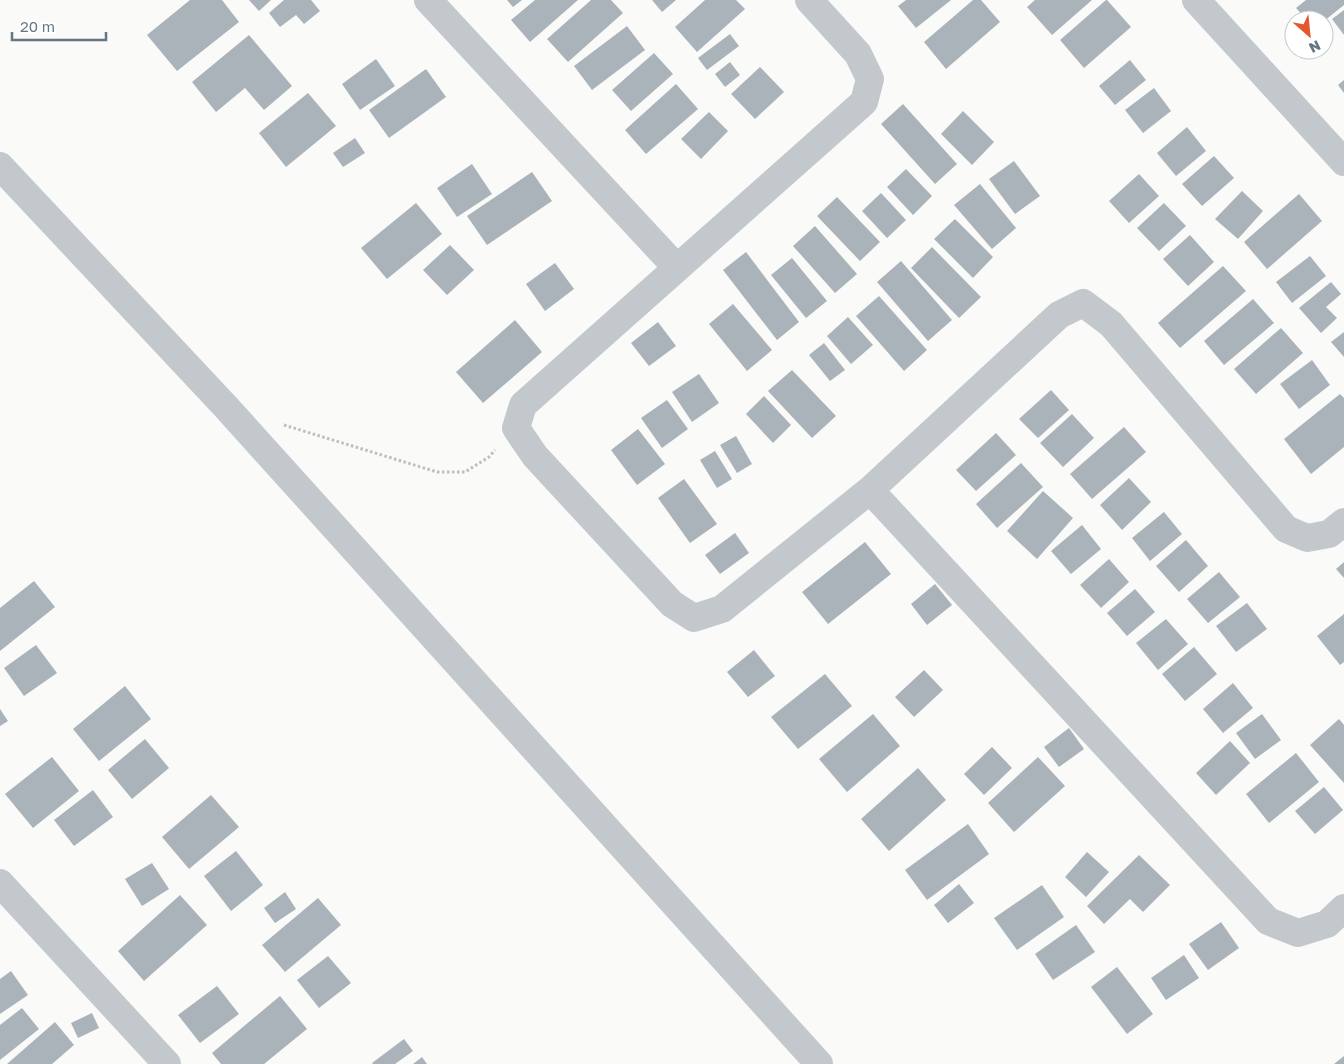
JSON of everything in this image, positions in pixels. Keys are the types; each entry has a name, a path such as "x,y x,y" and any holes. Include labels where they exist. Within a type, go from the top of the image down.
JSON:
{"street":[{"path":"428,0 677,268"},
{"path":"809,0 858,54 870,79 864,102 523,405 516,428 535,456 672,604 694,618 722,609 870,490 1059,315 1083,304 1111,324 1286,529 1307,538 1329,534 1344,522"},
{"path":"1196,0 1344,162"},
{"path":"0,166 226,407 819,1064"},
{"path":"870,490 1268,921 1298,932 1326,924 1344,908"},
{"path":"0,883 167,1064"}],"path":[{"path":"281,424 436,472 464,472 488,457 516,428"}],"building":[{"path":"190,0 222,0 239,22 177,71 147,35"},
{"path":"249,0 271,0 259,11"},
{"path":"284,0 311,0 320,11 304,24 296,15 280,27 269,13"},
{"path":"507,0 522,0 513,7"},
{"path":"535,0 578,0 530,42 511,20"},
{"path":"591,0 611,0 623,13 568,62 547,39"},
{"path":"652,0 676,0 662,12"},
{"path":"705,0 736,0 745,9 697,52 675,27"},
{"path":"906,0 951,0 916,28 898,6"},
{"path":"973,0 981,0 1000,22 946,69 924,42"},
{"path":"1035,0 1092,0 1052,35 1027,7"},
{"path":"1106,0 1131,27 1084,68 1060,40"},
{"path":"1306,0 1344,0 1344,5 1334,13 1334,10 1298,10 1296,8"},
{"path":"1344,10 1344,35 1334,22 1334,18"},
{"path":"627,26 645,50 592,90 574,66"},
{"path":"730,34 739,46 707,70 698,58"},
{"path":"249,35 292,86 264,110 245,88 216,112 192,82"},
{"path":"654,53 673,74 631,111 612,90"},
{"path":"376,59 395,86 360,110 342,84"},
{"path":"1130,60 1146,80 1115,105 1099,86"},
{"path":"730,62 740,75 725,87 715,74"},
{"path":"760,67 784,92 755,119 731,94"},
{"path":"426,69 446,97 389,138 369,110"},
{"path":"1344,80 1344,93 1338,85"},
{"path":"676,84 698,109 646,154 625,130"},
{"path":"1154,88 1171,111 1143,133 1125,110"},
{"path":"308,93 336,126 286,167 259,133"},
{"path":"903,104 957,164 935,184 881,124"},
{"path":"963,111 994,142 972,165 941,134"},
{"path":"709,112 728,131 701,159 681,139"},
{"path":"1187,127 1206,151 1176,176 1157,153"},
{"path":"355,138 365,153 343,167 333,153"},
{"path":"1214,156 1234,178 1202,206 1182,184"},
{"path":"1014,161 1040,196 1015,214 989,179"},
{"path":"472,164 492,194 457,217 437,188"},
{"path":"906,169 932,196 913,215 887,187"},
{"path":"532,172 552,201 487,245 467,216"},
{"path":"1139,174 1159,196 1129,223 1109,201"},
{"path":"980,184 1016,228 992,249 954,205"},
{"path":"1242,191 1263,211 1238,239 1215,219"},
{"path":"881,193 906,220 887,238 862,211"},
{"path":"1299,194 1322,221 1267,269 1244,242"},
{"path":"837,197 880,242 860,261 817,216"},
{"path":"416,203 442,234 387,279 361,248"},
{"path":"1164,203 1186,226 1159,251 1137,228"},
{"path":"955,219 993,257 973,278 934,239"},
{"path":"815,226 857,274 835,293 793,246"},
{"path":"1190,235 1214,262 1188,286 1163,259"},
{"path":"450,245 474,270 447,295 423,270"},
{"path":"932,247 981,297 959,318 911,268"},
{"path":"746,252 799,322 777,340 723,270"},
{"path":"1310,256 1326,276 1292,303 1276,282"},
{"path":"792,258 827,301 806,318 771,275"},
{"path":"901,261 952,320 928,341 877,282"},
{"path":"555,263 574,289 545,311 526,284"},
{"path":"1223,266 1246,291 1180,348 1158,323"},
{"path":"1331,282 1341,294 1326,307 1337,318 1321,333 1299,308"},
{"path":"879,296 927,350 904,371 856,316"},
{"path":"1253,299 1274,323 1224,365 1204,341"},
{"path":"733,304 772,350 747,371 709,324"},
{"path":"848,317 873,345 851,364 827,336"},
{"path":"515,320 542,352 483,403 456,372"},
{"path":"658,322 676,346 649,366 631,343"},
{"path":"1281,328 1303,353 1256,394 1234,369"},
{"path":"1344,332 1344,357 1331,342"},
{"path":"824,343 845,370 830,381 809,355"},
{"path":"1312,360 1330,385 1299,409 1280,384"},
{"path":"792,370 836,416 812,438 768,391"},
{"path":"699,374 719,403 692,422 672,392"},
{"path":"1051,390 1069,410 1038,438 1019,419"},
{"path":"1340,394 1344,398 1344,447 1311,474 1284,439"},
{"path":"764,396 791,425 773,443 746,414"},
{"path":"667,400 688,429 662,448 641,418"},
{"path":"1072,414 1094,438 1063,467 1040,443"},
{"path":"1124,427 1146,452 1092,499 1070,474"},
{"path":"638,429 665,464 637,485 611,450"},
{"path":"996,433 1016,455 976,491 956,470"},
{"path":"736,436 752,464 737,473 720,445"},
{"path":"715,451 732,479 717,488 700,460"},
{"path":"1021,463 1043,487 997,528 976,504"},
{"path":"1129,478 1151,502 1122,530 1100,505"},
{"path":"684,479 717,524 690,543 658,498"},
{"path":"1043,491 1073,518 1037,559 1007,531"},
{"path":"1164,512 1182,534 1150,561 1132,538"},
{"path":"1082,525 1101,549 1071,574 1051,551"},
{"path":"735,533 749,553 720,574 705,555"},
{"path":"1186,540 1208,566 1179,592 1156,566"},
{"path":"865,542 891,574 828,624 802,592"},
{"path":"1109,559 1129,582 1101,608 1080,585"},
{"path":"1344,562 1344,578 1336,569"},
{"path":"1219,572 1240,597 1208,623 1187,599"},
{"path":"34,581 55,607 0,651 0,608"},
{"path":"935,584 952,605 927,625 911,604"},
{"path":"1135,589 1155,612 1127,636 1107,613"},
{"path":"1247,603 1267,629 1236,652 1216,626"},
{"path":"1344,614 1344,662 1340,665 1317,636"},
{"path":"1166,619 1188,644 1158,670 1136,643"},
{"path":"36,645 57,673 24,696 4,668"},
{"path":"1194,647 1217,674 1185,701 1162,674"},
{"path":"754,650 775,676 748,697 727,672"},
{"path":"924,670 943,690 914,717 895,697"},
{"path":"825,674 852,706 798,749 771,717"},
{"path":"1233,683 1253,708 1223,733 1203,709"},
{"path":"125,686 151,719 99,761 73,729"},
{"path":"0,709 8,721 0,726"},
{"path":"873,714 900,746 847,792 819,759"},
{"path":"1262,714 1281,740 1255,759 1236,733"},
{"path":"1339,719 1344,725 1344,783 1310,745"},
{"path":"1069,728 1084,749 1059,767 1044,747"},
{"path":"145,739 169,768 132,799 108,770"},
{"path":"1230,741 1250,763 1216,795 1196,773"},
{"path":"992,747 1012,768 984,795 964,774"},
{"path":"1296,753 1319,782 1269,823 1246,794"},
{"path":"52,757 79,791 33,828 5,794"},
{"path":"1038,757 1065,786 1014,832 988,803"},
{"path":"918,768 946,800 889,851 861,819"},
{"path":"1324,787 1343,810 1315,834 1295,811"},
{"path":"93,790 113,817 74,846 54,820"},
{"path":"211,795 239,827 189,869 162,837"},
{"path":"968,824 989,854 927,900 905,870"},
{"path":"236,851 263,885 231,911 204,876"},
{"path":"1087,852 1109,872 1086,897 1065,877"},
{"path":"1139,855 1170,885 1143,912 1130,899 1104,924 1087,906"},
{"path":"152,863 169,889 142,906 125,879"},
{"path":"959,884 974,903 948,923 934,905"},
{"path":"1042,885 1064,917 1017,950 994,918"},
{"path":"285,892 296,909 275,923 264,908"},
{"path":"180,895 207,925 144,981 118,951"},
{"path":"318,898 341,925 285,972 262,945"},
{"path":"1221,922 1239,948 1208,970 1189,944"},
{"path":"1076,925 1095,952 1053,980 1035,954"},
{"path":"1184,955 1199,978 1166,1000 1151,978"},
{"path":"328,956 351,983 319,1008 297,980"},
{"path":"1117,967 1153,1014 1127,1034 1091,987"},
{"path":"11,971 28,995 0,1014 0,979"},
{"path":"217,986 239,1014 200,1043 178,1015"},
{"path":"280,996 307,1029 264,1064 221,1064 212,1053"},
{"path":"22,1008 39,1029 0,1060 0,1025"},
{"path":"92,1013 99,1028 78,1038 71,1023"},
{"path":"55,1022 74,1045 52,1064 7,1064"},
{"path":"404,1039 413,1051 395,1064 372,1063"},
{"path":"1344,1056 1344,1064 1334,1064"},
{"path":"422,1057 427,1064 413,1064"}]}
